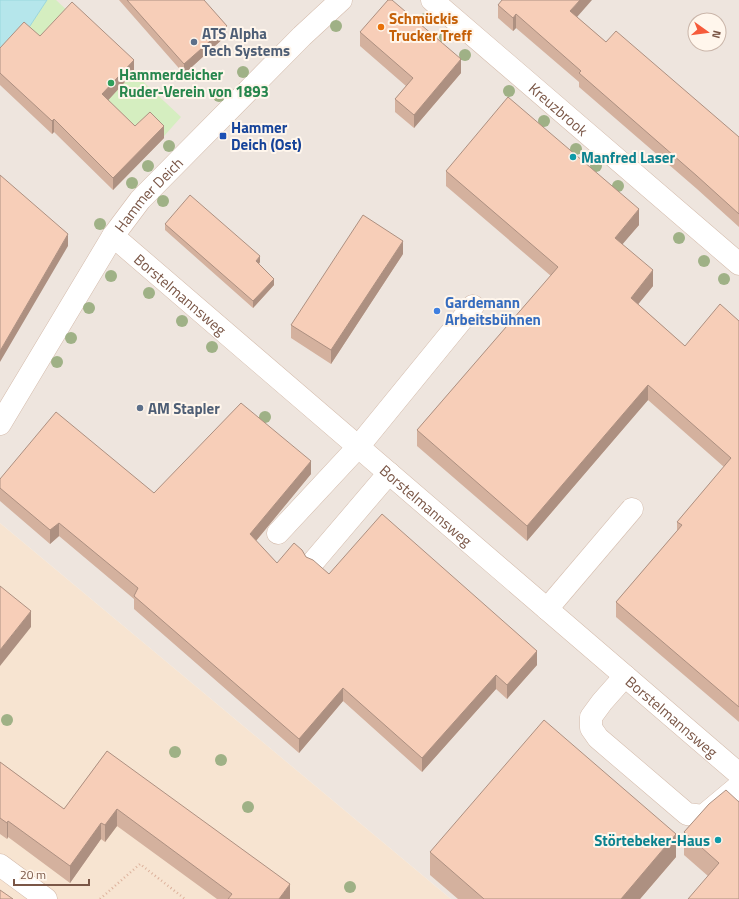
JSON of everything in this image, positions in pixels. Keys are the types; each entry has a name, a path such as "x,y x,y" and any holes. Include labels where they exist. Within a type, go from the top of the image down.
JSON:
{"street":[{"name":"Hammer Deich","path":"0,424 113,236 146,194 302,36 341,0"},
{"name":"Kreuzbrook","path":"432,0 739,264"},
{"name":"Borstelmannsweg","path":"113,236 739,774"},
{"path":"278,532 358,447 473,306"},
{"path":"314,561 389,473"},
{"path":"547,609 632,509"},
{"path":"625,676 602,702 592,717 591,728 598,738 686,814 703,816 739,786"},
{"path":"0,865 46,899"}],"path":[{"path":"100,899 140,864 185,899"}],"shaded area":[{"path":"47,0 739,0 739,899 451,899 0,523 0,61 24,35"},
{"path":"0,523 451,899 0,899"}],"green space":[{"name":"Hammerdeicher Ruder-Verein von 1893","path":"47,0 56,0 181,117 149,153 24,35"}],"water":[{"path":"0,0 47,0 24,35 0,61"}],"building":[{"path":"127,0 204,0 227,26 184,64"},
{"path":"388,0 392,0 461,59 414,115 395,99 413,78 360,32"},
{"path":"502,0 580,0 570,11 606,42 616,31 739,137 739,214 579,73 581,71 516,14 513,18 498,5"},
{"path":"72,2 134,60 102,94 135,126 150,112 164,126 113,178 54,119 52,121 0,73 0,48 24,22 40,36"},
{"path":"508,97 639,209 615,238 653,270 631,298 685,346 720,304 739,321 739,707 616,602 682,525 677,522 731,458 648,385 527,526 417,430 558,267 446,171"},
{"path":"0,175 68,234 0,351"},
{"path":"190,195 260,256 256,261 274,279 253,301 165,224"},
{"path":"363,215 403,241 331,350 291,325"},
{"path":"241,403 311,461 250,534 277,563 294,543 302,550 306,557 313,560 329,574 382,514 537,651 507,685 496,675 422,758 343,688 299,739 134,596 138,588 59,523 50,530 0,488 0,479 56,412 154,493"},
{"path":"0,586 31,611 0,650"},
{"path":"544,720 676,834 621,899 484,899 430,852"},
{"path":"107,751 290,884 279,899 228,899 232,894 117,809 105,825 101,823 70,866 8,821 7,823 0,818 0,762 64,809"},
{"name":"Störtebeker-Haus","path":"726,790 739,802 739,899 688,899 719,863 684,832 709,804"},
{"path":"0,890 13,899 0,899"}],"place":[{"name":"Schmückis Trucker Treff","path":"381,27"},
{"name":"ATS Alpha Tech Systems","path":"194,42"},
{"name":"Hammerdeicher Ruder-Verein von 1893","path":"111,83"},
{"name":"Hammer Deich (Ost)","path":"223,136"},
{"name":"Manfred Laser","path":"573,157"},
{"name":"Gardemann Arbeitsbühnen","path":"437,311"},
{"name":"AM Stapler","path":"140,408"},
{"name":"Störtebeker-Haus","path":"718,840"}]}
